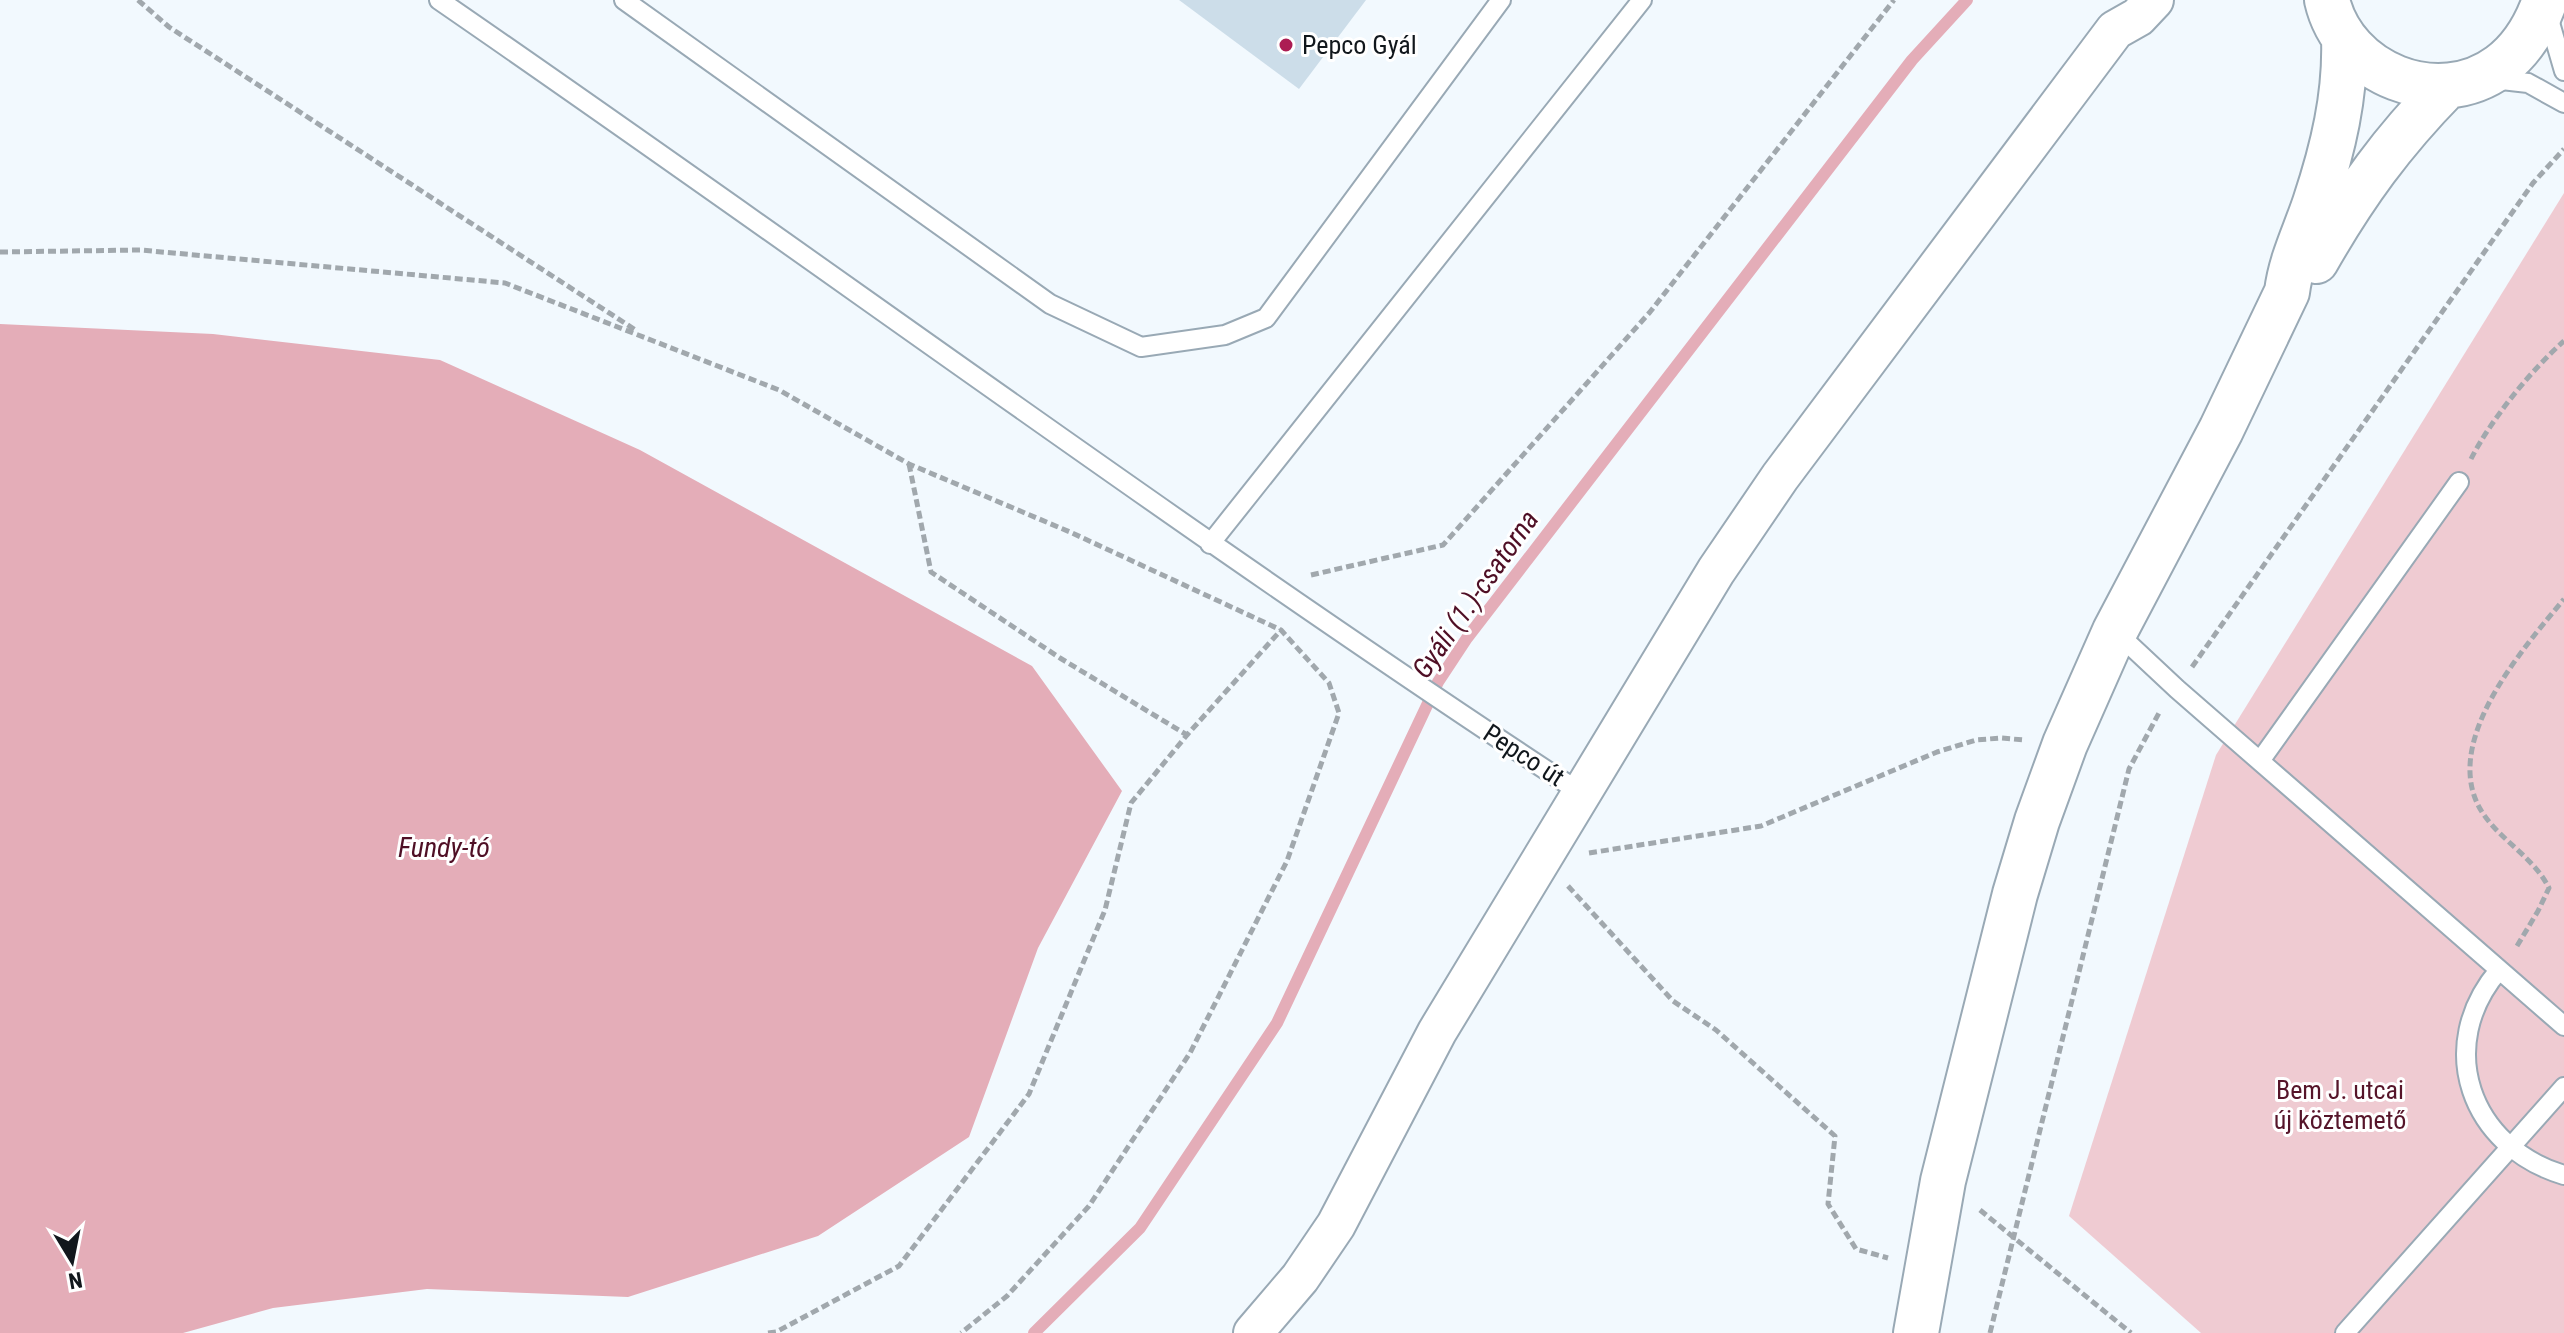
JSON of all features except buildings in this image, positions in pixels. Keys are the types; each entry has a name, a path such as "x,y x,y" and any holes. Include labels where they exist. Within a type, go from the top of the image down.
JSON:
{"main road":[{"path":"2330,11 2364,60 2389,76 2417,85 2461,82 2499,67 2519,49 2535,26 2545,0"},
{"path":"1916,1333 1943,1181 2015,894 2037,821 2065,744 2115,631 2221,430 2287,292 2291,267 2315,204 2341,107 2345,71 2330,11"},
{"path":"2287,292 2312,267 2350,202 2389,150 2461,82"}],"street":[{"path":"1253,1333 1300,1278 1336,1225 1437,1032 1716,571 1780,477 2121,15 2138,17 2154,0"}],"lane":[{"name":"Pepco út","path":"439,0 714,190 1210,544 1581,793"},
{"path":"624,0 1050,304 1141,347 1225,335 1266,318 1501,0"},
{"path":"1210,544 1642,0"},
{"path":"2545,0 2564,71"},
{"path":"2461,82 2506,79 2528,83 2564,103"},
{"path":"2260,761 2459,482"},
{"path":"2115,631 2177,689 2564,1026"},
{"path":"2499,970 2487,984 2470,1020 2466,1061 2475,1100 2495,1134 2510,1148 2544,1169 2564,1175"},
{"path":"2345,1333 2564,1087"}],"path":[{"path":"138,0 182,36 648,339"},
{"path":"1270,585 1443,545 1650,312 1894,0"},
{"path":"1990,1333 2129,769 2158,713 2533,183 2564,149"},
{"path":"0,252 140,250 505,283 779,390 909,464 1070,532 1281,630 1329,683 1339,713 1287,861 1190,1053 1089,1206 1007,1296 961,1333"},
{"path":"2459,482 2480,440 2541,363 2564,341"},
{"path":"909,464 931,572 1060,658 1187,735"},
{"path":"2499,970 2520,941 2549,888 2541,872 2483,814 2470,773 2474,734 2493,694 2525,647 2564,599"},
{"path":"768,1333 776,1332 899,1266 1029,1094 1105,910 1131,803 1281,630"},
{"path":"1541,860 1761,826 1937,752 1976,740 2001,738 2065,744"},
{"path":"1541,860 1673,1001 1716,1030 1835,1136 1828,1204 1856,1249 1927,1269"},
{"path":"1943,1181 2131,1333"}],"green space":[{"name":"Bem J. utcai új köztemető","path":"2564,193 2564,1333 2201,1333 2069,1216 2216,755"}],"water":[{"name":"Fundy-tó","path":"0,324 213,334 440,360 640,450 1032,666 1122,791 1038,948 969,1137 818,1236 628,1297 427,1289 273,1308 183,1333 0,1333"}],"waterway":[{"name":"Gyáli (1.)-csatorna","path":"1034,1333 1140,1228 1277,1023 1438,682 1467,638 1912,60 1967,0"}],"place":[{"name":"Pepco Gyál","path":"1286,45"}]}
